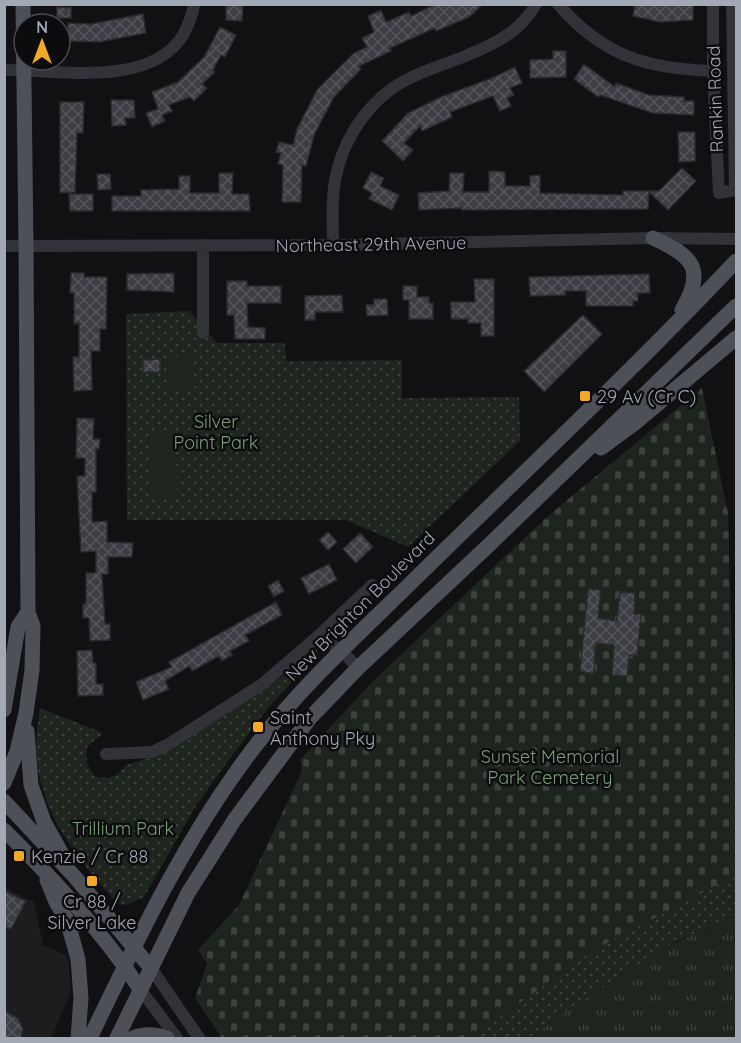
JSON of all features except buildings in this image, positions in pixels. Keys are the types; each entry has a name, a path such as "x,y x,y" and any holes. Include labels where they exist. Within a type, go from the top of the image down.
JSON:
{"main road":[{"path":"4,783 17,751 26,713 32,670 33,626 28,612 24,72"},
{"path":"653,238 677,249 693,267 695,282 690,296 671,328"},
{"name":"New Brighton Boulevard","path":"90,1038 168,880 194,835 232,778 288,706 341,650 671,328 736,261"},
{"path":"117,1038 188,893 235,819 310,718 358,668 557,480 736,306"},
{"path":"557,480 635,423 736,339"},
{"path":"4,710 18,627 28,612"},
{"path":"26,713 28,761 32,785 44,822 75,876"},
{"path":"4,801 75,876 151,968"},
{"path":"4,830 41,866 125,965 141,989"},
{"path":"41,866 56,902 67,920 78,959 81,998 78,1038"},
{"path":"133,1038 145,1034 167,1038"}],"street":[{"path":"72,71 118,71 135,69 152,63 166,54 179,41 188,26 194,4"},
{"path":"333,245 334,182 341,157 366,113 385,94 406,80 496,43 516,29 536,4"},
{"path":"558,4 574,22 592,35 636,60 660,67 713,71"},
{"name":"Rankin Road","path":"713,4 713,71 719,193 736,190 732,4"},
{"name":"Northeast 29th Avenue","path":"4,246 333,245 653,238 736,239"},
{"path":"203,245 203,333"},
{"path":"106,754 152,752 167,745 261,685 317,637 372,585"},
{"path":"317,637 341,650 358,668"},
{"path":"151,968 199,1038"},
{"path":"141,989 177,1038"}],"shaded area":[{"path":"4,887 34,902 43,945 68,956 71,992 51,1038 5,1038"}],"green space":[{"name":"Silver Point Park","path":"189,311 217,343 285,343 286,361 402,360 402,398 519,397 520,441 408,547 346,520 127,520 126,314"},
{"path":"193,356 195,387 169,389 167,358"},
{"name":"Sunset Memorial Park Cemetery","path":"702,388 728,513 736,792 736,875 591,952 471,1038 222,1038 195,998 207,964 198,950 239,905 302,771 300,760 373,681 548,516"},
{"path":"175,432 178,497 152,498 149,434"},
{"name":"Trillium Park","path":"312,649 317,650 318,654 268,708 194,809 144,897 126,905 117,903 74,851 52,814 38,772 36,749 40,708 103,733 87,747 87,759 96,777 108,778 118,774 126,765 162,754 236,708 282,676"},
{"path":"736,875 736,915 671,944 578,1003 529,1038 471,1038 591,952"},
{"path":"736,915 736,1038 529,1038 578,1003 668,946"}],"place":[{"name":"29 Av (Cr C)","path":"585,396"},
{"name":"Saint Anthony Pky","path":"258,727"},
{"name":"Kenzie / Cr 88","path":"19,856"},
{"name":"Cr 88 / Silver Lake","path":"92,881"}]}
